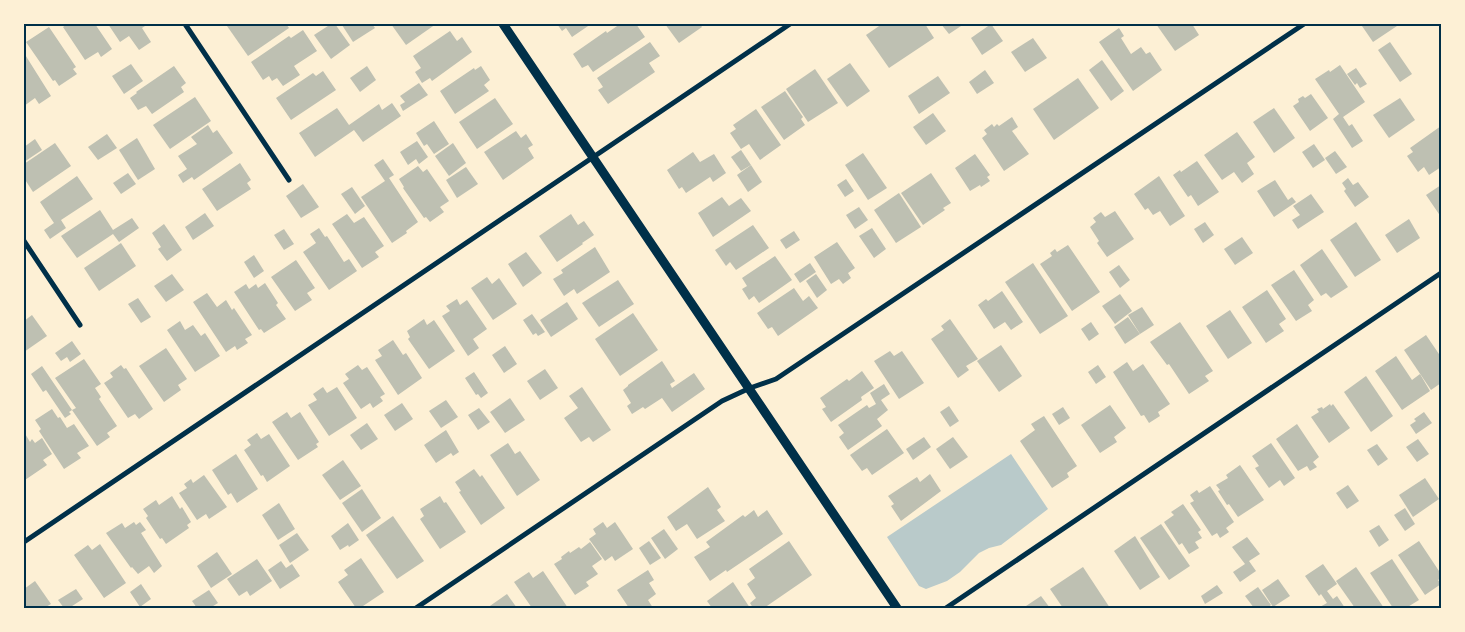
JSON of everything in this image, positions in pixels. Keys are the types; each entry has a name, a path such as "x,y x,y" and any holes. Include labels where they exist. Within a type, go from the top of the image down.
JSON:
{"street":[{"path":"184,24 289,180"},
{"path":"24,542 790,24"},
{"path":"416,608 722,401 776,379 1304,24"},
{"path":"505,25 896,608"},
{"path":"24,241 80,325"},
{"path":"946,608 1441,273"}],"shaded area":[{"path":"1011,454 1048,509 1001,545 979,553 960,572 947,581 926,589 919,586 887,537"}],"building":[{"path":"67,24 95,24 112,49 101,57 98,52 85,60 63,27"},
{"path":"108,24 143,24 145,26 142,28 151,42 139,50 129,36 120,42"},
{"path":"228,24 286,24 289,28 248,56 227,26"},
{"path":"331,24 335,24 350,45 331,59 314,35"},
{"path":"372,24 375,28 353,42 342,25"},
{"path":"391,24 436,24 406,45"},
{"path":"557,24 591,24 572,37 566,28 562,31"},
{"path":"620,24 636,24 645,37 593,72 588,65 582,68 573,54 606,31 607,33"},
{"path":"665,24 700,24 702,27 679,43"},
{"path":"882,24 925,24 934,38 889,68 866,35"},
{"path":"941,24 964,24 949,34"},
{"path":"991,24 1003,41 982,55 971,38"},
{"path":"1156,24 1192,24 1199,35 1175,51"},
{"path":"1365,24 1400,24 1373,42 1362,26"},
{"path":"49,27 76,67 73,69 77,74 59,86 55,80 53,81 26,42"},
{"path":"1119,28 1124,36 1121,38 1131,54 1141,47 1146,54 1150,52 1162,70 1133,91 1099,42"},
{"path":"303,30 317,51 294,66 300,75 283,86 277,78 272,81 269,76 263,80 251,62 289,36 291,38"},
{"path":"450,31 457,41 462,37 472,52 432,81 430,78 422,83 415,72 421,68 413,56"},
{"path":"1033,38 1047,58 1025,72 1011,52"},
{"path":"650,42 660,56 649,63 655,72 608,104 598,90 603,87 597,78"},
{"path":"1390,42 1412,74 1400,82 1378,50"},
{"path":"24,53 51,96 39,104 35,98 24,106"},
{"path":"1102,60 1124,91 1111,101 1089,70"},
{"path":"850,63 870,91 847,107 827,79"},
{"path":"131,64 143,81 124,94 112,76"},
{"path":"1340,65 1365,102 1343,117 1349,126 1352,124 1363,141 1352,148 1333,119 1339,114 1315,79"},
{"path":"174,66 186,83 181,87 184,92 152,114 146,106 138,110 130,98"},
{"path":"367,66 376,80 360,92 350,78"},
{"path":"481,66 490,80 484,85 489,91 455,114 440,91 474,68 475,70"},
{"path":"1356,68 1367,84 1360,88 1357,83 1355,85 1347,74"},
{"path":"815,69 838,103 808,122 786,89"},
{"path":"985,70 994,83 977,94 969,82"},
{"path":"323,71 336,90 291,120 276,98 313,73 316,76"},
{"path":"938,76 950,93 919,114 908,96"},
{"path":"1078,78 1099,108 1054,140 1033,109"},
{"path":"419,83 428,95 403,111 400,105 405,102 400,96"},
{"path":"785,91 803,117 801,119 805,125 784,140 761,107"},
{"path":"1311,94 1328,118 1310,131 1293,106 1299,102 1298,99 1303,96 1305,98"},
{"path":"195,97 211,121 170,149 153,125"},
{"path":"495,98 513,124 477,149 459,122"},
{"path":"1400,98 1415,120 1389,138 1373,115"},
{"path":"392,103 401,116 363,142 354,130 315,157 299,133 337,108 349,125 379,104 382,110"},
{"path":"1274,108 1295,138 1274,153 1253,122"},
{"path":"756,109 781,145 760,160 749,144 741,149 730,133 736,129 733,125"},
{"path":"933,113 946,131 926,145 913,127"},
{"path":"1012,117 1018,127 1012,131 1029,154 1004,171 982,138 987,134 984,130 992,124 994,127 997,124 999,126"},
{"path":"434,121 449,144 434,154 427,144 424,146 416,133"},
{"path":"208,125 213,133 217,130 233,153 194,180 192,177 183,183 178,175 187,169 178,156 197,144 191,137"},
{"path":"1441,126 1441,167 1429,175 1424,167 1418,172 1407,156 1413,152 1410,148"},
{"path":"516,131 521,138 526,134 533,145 528,148 534,158 503,180 484,152"},
{"path":"1237,132 1255,157 1247,163 1254,174 1242,183 1234,172 1222,180 1204,155"},
{"path":"107,134 117,148 98,160 88,147"},
{"path":"137,138 155,169 138,180 119,150"},
{"path":"35,139 42,150 24,162 24,147"},
{"path":"417,141 428,157 419,164 416,159 408,165 400,152"},
{"path":"55,143 71,166 33,192 24,178 24,164"},
{"path":"453,143 466,163 449,176 435,156"},
{"path":"1314,144 1325,160 1313,168 1302,152"},
{"path":"741,150 751,165 741,171 731,157"},
{"path":"1335,151 1347,167 1336,174 1325,158"},
{"path":"693,152 700,162 714,154 726,173 713,182 710,177 686,193 682,187 679,189 667,170"},
{"path":"863,153 887,188 868,200 845,165"},
{"path":"975,154 990,175 987,177 990,181 970,191 955,168"},
{"path":"383,159 394,175 389,178 418,222 406,231 407,233 392,243 361,197 385,181 374,165"},
{"path":"1197,161 1219,192 1198,206 1191,195 1188,197 1173,175"},
{"path":"240,163 251,180 247,183 251,189 217,211 202,189"},
{"path":"751,165 762,182 748,192 737,175"},
{"path":"418,166 423,172 427,169 449,201 440,207 444,212 430,222 426,217 424,218 399,179"},
{"path":"466,167 478,184 457,198 446,180"},
{"path":"128,173 136,184 121,194 113,183"},
{"path":"931,173 951,203 943,208 945,210 923,225 901,193"},
{"path":"77,176 93,199 61,220 66,228 50,239 44,230 54,223 40,202"},
{"path":"1159,176 1185,216 1170,226 1160,211 1153,215 1148,208 1145,210 1134,194"},
{"path":"1348,178 1353,185 1358,182 1369,197 1355,207 1344,191 1346,189 1342,183"},
{"path":"846,179 854,191 845,197 837,185"},
{"path":"1275,180 1288,200 1292,197 1296,202 1274,217 1257,191"},
{"path":"303,184 319,207 301,218 286,196"},
{"path":"1441,185 1441,217 1426,195"},
{"path":"352,187 365,206 355,214 341,194"},
{"path":"899,193 921,227 896,243 874,210"},
{"path":"1311,194 1324,212 1298,229 1292,220 1300,215 1293,206"},
{"path":"722,197 729,206 741,198 751,211 713,237 698,213"},
{"path":"859,207 868,220 855,229 846,215"},
{"path":"100,210 113,230 132,218 139,228 119,242 113,234 77,258 61,236"},
{"path":"1115,211 1134,239 1107,257 1097,243 1099,241 1090,227 1096,222 1093,218 1101,212 1105,217"},
{"path":"205,213 214,226 193,240 185,227"},
{"path":"347,214 354,223 364,217 384,246 375,252 379,257 362,268 332,224"},
{"path":"571,214 578,225 584,221 594,235 557,262 539,236"},
{"path":"1409,219 1420,238 1397,253 1385,235"},
{"path":"1205,222 1214,235 1203,243 1194,229"},
{"path":"1356,222 1381,260 1355,277 1330,240"},
{"path":"164,224 182,250 167,261 158,249 161,247 152,233"},
{"path":"753,225 769,248 736,270 730,262 726,266 715,250"},
{"path":"319,228 325,237 327,236 344,262 349,259 357,271 329,290 303,252 316,243 310,234"},
{"path":"872,228 886,249 874,258 859,236"},
{"path":"284,229 294,244 284,250 274,235"},
{"path":"794,231 800,240 786,249 780,240"},
{"path":"1242,237 1253,253 1235,265 1224,249"},
{"path":"837,242 855,268 848,273 851,278 843,284 839,279 831,284 814,257"},
{"path":"121,243 136,266 99,291 84,268"},
{"path":"1068,245 1100,292 1072,311 1040,264 1052,256 1050,253 1055,249 1057,252"},
{"path":"595,247 610,272 577,294 574,289 564,296 553,279 563,273 561,270"},
{"path":"1322,249 1348,287 1331,298 1326,293 1321,296 1300,265"},
{"path":"526,252 542,273 523,287 508,264"},
{"path":"254,255 264,271 254,278 244,262"},
{"path":"775,256 792,280 759,303 754,296 749,300 742,289 747,286 742,278"},
{"path":"296,260 315,288 307,293 312,300 295,311 271,277"},
{"path":"810,263 816,272 800,283 794,274"},
{"path":"1033,263 1068,316 1040,334 1005,282"},
{"path":"1119,265 1130,280 1120,288 1109,272"},
{"path":"1294,270 1314,300 1308,305 1312,311 1296,321 1271,285"},
{"path":"172,274 184,290 166,302 154,286"},
{"path":"816,274 827,290 817,298 806,281"},
{"path":"487,277 492,284 499,278 517,304 493,320 471,288"},
{"path":"618,280 634,304 599,327 582,303"},
{"path":"265,283 278,303 276,305 286,319 264,333 261,329 259,330 234,292 246,284 249,289 256,284 258,288"},
{"path":"794,288 803,301 809,296 818,308 778,336 772,327 768,329 757,313"},
{"path":"1267,290 1286,319 1279,324 1284,331 1266,343 1242,307"},
{"path":"1002,291 1023,322 1011,330 1005,322 994,329 978,305 986,299 988,301"},
{"path":"207,293 217,307 226,300 232,310 234,308 252,335 245,339 248,343 237,350 235,346 226,352 193,302"},
{"path":"1120,294 1132,311 1115,324 1102,306"},
{"path":"138,298 151,317 141,323 128,304"},
{"path":"457,299 460,305 467,300 487,329 473,339 479,348 468,356 442,316 450,311 446,306"},
{"path":"567,302 578,319 551,337 540,320"},
{"path":"1142,307 1154,325 1140,334 1128,315"},
{"path":"1230,310 1252,343 1228,359 1206,326"},
{"path":"633,313 658,350 620,376 595,339"},
{"path":"532,314 545,332 538,336 536,333 533,335 523,320"},
{"path":"32,315 47,336 24,352 24,321"},
{"path":"1128,317 1140,334 1125,344 1114,327"},
{"path":"424,319 427,325 434,320 455,351 429,369 408,339 410,337 407,331"},
{"path":"950,319 978,359 966,366 969,370 958,378 931,339 944,330 941,326"},
{"path":"180,321 185,330 193,325 201,336 205,333 220,356 195,372 167,330"},
{"path":"1091,322 1099,334 1089,341 1081,329"},
{"path":"1180,322 1213,371 1205,376 1209,381 1189,394 1169,364 1167,365 1150,342"},
{"path":"1426,335 1441,357 1441,383 1431,390 1404,350"},
{"path":"393,340 403,355 406,353 422,378 398,395 375,360 382,356 378,350"},
{"path":"72,341 81,354 70,362 67,357 61,361 55,353"},
{"path":"1001,345 1022,376 999,392 977,361"},
{"path":"505,346 517,364 504,373 492,355"},
{"path":"166,348 187,379 178,385 181,390 164,402 139,366"},
{"path":"890,351 894,356 902,351 924,383 899,399 874,361"},
{"path":"1396,356 1412,380 1420,374 1430,391 1402,410 1375,371"},
{"path":"84,359 101,384 95,388 101,397 99,399 117,426 107,433 110,437 97,446 72,410 76,408 55,378"},
{"path":"662,361 675,381 670,384 672,388 694,373 705,389 672,412 662,398 645,409 643,407 632,414 627,406 631,403 623,390"},
{"path":"1127,362 1133,371 1143,364 1170,404 1158,412 1160,416 1149,423 1144,415 1141,416 1113,372"},
{"path":"121,365 124,369 126,368 153,409 139,419 135,414 128,418 104,383 113,377 110,373"},
{"path":"358,365 362,370 367,367 385,394 380,397 383,401 373,408 370,403 361,409 343,383 349,379 345,374"},
{"path":"1098,365 1106,377 1096,384 1088,372"},
{"path":"42,366 72,410 69,412 71,414 65,418 46,390 43,392 31,374"},
{"path":"545,369 558,388 540,400 527,381"},
{"path":"862,371 874,388 861,397 862,400 831,422 822,409 826,407 820,398"},
{"path":"474,372 488,393 481,398 478,394 476,395 465,378"},
{"path":"1366,376 1393,416 1371,432 1344,392"},
{"path":"884,384 890,394 881,400 888,410 877,419 882,426 848,450 839,437 844,433 838,425 867,405 869,408 876,404 870,393"},
{"path":"323,387 327,393 337,387 357,418 329,436 308,405 317,400 313,394"},
{"path":"582,387 611,430 593,442 589,437 581,442 564,418 578,408 569,396"},
{"path":"510,398 525,420 505,433 490,412"},
{"path":"446,400 458,417 441,428 429,411"},
{"path":"402,403 413,419 395,431 384,415"},
{"path":"1330,404 1331,406 1333,404 1350,428 1329,443 1311,417 1319,412 1317,409 1322,407 1323,409"},
{"path":"1110,405 1126,428 1114,437 1117,442 1100,453 1081,425"},
{"path":"949,406 959,421 950,427 940,412"},
{"path":"1063,407 1070,418 1059,425 1052,414"},
{"path":"479,408 490,422 478,430 468,415"},
{"path":"52,409 67,428 74,424 89,446 77,453 81,458 64,469 39,431 41,429 35,420"},
{"path":"287,412 291,418 300,412 319,442 316,444 318,447 298,460 272,422"},
{"path":"1424,412 1432,423 1416,434 1410,425 1416,421 1414,419"},
{"path":"1044,416 1077,466 1067,473 1069,477 1052,488 1020,441 1035,430 1031,424"},
{"path":"367,423 378,439 361,450 350,435"},
{"path":"1297,424 1319,457 1313,462 1317,467 1310,471 1307,466 1298,471 1276,439"},
{"path":"887,429 904,453 872,475 867,468 862,471 850,455"},
{"path":"446,430 459,452 453,456 451,453 436,463 424,445"},
{"path":"24,432 30,442 32,439 35,443 42,438 52,454 43,460 47,465 25,480"},
{"path":"257,433 261,439 269,434 290,466 267,482 244,450 251,445 247,440"},
{"path":"924,437 931,447 913,460 906,449"},
{"path":"953,437 968,457 950,469 936,449"},
{"path":"1418,439 1429,454 1417,462 1406,447"},
{"path":"508,443 515,454 520,451 540,480 517,496 490,455"},
{"path":"1271,443 1295,478 1284,486 1280,480 1269,488 1255,468 1259,466 1252,456"},
{"path":"1377,444 1388,459 1378,466 1367,450"},
{"path":"236,454 258,489 237,503 231,493 228,495 212,470"},
{"path":"343,460 361,486 340,500 322,475"},
{"path":"1240,465 1264,500 1238,517 1229,504 1227,505 1216,485 1228,478 1226,475"},
{"path":"474,469 480,477 482,475 505,508 481,525 459,492 461,491 455,482"},
{"path":"930,474 941,491 901,521 891,506 894,504 888,496 917,477 920,482"},
{"path":"204,475 227,507 209,519 206,514 197,520 179,493 187,488 184,484 191,479 193,483"},
{"path":"1425,478 1439,499 1413,517 1399,495"},
{"path":"1348,485 1359,501 1347,509 1336,493"},
{"path":"1210,486 1234,522 1226,528 1229,532 1220,538 1217,533 1212,536 1190,503 1194,501 1190,495 1197,490 1199,493"},
{"path":"708,487 721,507 717,510 725,521 697,539 687,524 676,531 667,517"},
{"path":"362,489 381,518 362,532 342,503"},
{"path":"172,496 180,509 182,507 191,522 187,525 189,528 166,544 162,538 160,539 146,518 148,516 143,509 156,500 159,505"},
{"path":"440,496 466,532 440,549 420,519 424,516 420,509"},
{"path":"279,503 295,529 278,540 262,515"},
{"path":"1183,504 1201,530 1198,532 1202,538 1195,542 1199,548 1189,554 1182,543 1179,545 1164,522 1174,515 1171,512"},
{"path":"1405,508 1415,524 1405,531 1394,515"},
{"path":"754,510 758,517 767,510 783,534 727,572 726,570 710,581 694,557 710,547 706,542 743,515 745,517"},
{"path":"393,516 424,561 397,579 366,535"},
{"path":"134,522 136,525 140,522 146,530 141,533 162,566 154,573 149,566 138,574 131,568 106,533 122,523 125,528"},
{"path":"603,522 607,528 615,522 633,549 615,561 612,556 605,561 589,539 596,534 593,529"},
{"path":"348,523 359,540 349,547 348,545 340,550 331,536"},
{"path":"1161,524 1190,566 1169,580 1140,538"},
{"path":"1379,525 1389,540 1379,547 1369,531"},
{"path":"664,529 678,549 665,559 651,538"},
{"path":"297,533 309,550 290,563 279,545"},
{"path":"1135,536 1160,577 1140,590 1114,551"},
{"path":"1247,537 1260,554 1249,561 1256,571 1240,582 1233,572 1245,564 1232,547"},
{"path":"649,541 661,558 650,565 639,548"},
{"path":"789,541 812,575 764,608 762,606 753,608 750,603 756,598 747,584 755,578 749,569"},
{"path":"1419,541 1441,574 1441,578 1438,580 1441,584 1425,595 1398,555"},
{"path":"590,542 602,559 592,566 598,574 586,582 589,586 575,595 554,564 569,551 570,553 579,547 581,549"},
{"path":"100,544 126,583 104,598 74,555 88,545 92,550"},
{"path":"217,552 232,574 211,588 197,566"},
{"path":"361,558 384,592 360,608 356,608 338,582 348,575 344,570"},
{"path":"257,559 272,581 250,596 247,591 239,596 227,579"},
{"path":"1392,559 1419,600 1406,608 1393,608 1370,573"},
{"path":"281,561 286,568 292,564 300,576 280,589 268,570"},
{"path":"1323,564 1337,584 1327,591 1333,599 1337,596 1345,608 1318,608 1327,603 1321,594 1319,596 1305,576"},
{"path":"1083,567 1110,608 1063,608 1050,589"},
{"path":"1356,567 1384,608 1355,608 1336,581"},
{"path":"648,570 654,580 649,583 656,594 648,600 653,608 629,608 617,590"},
{"path":"543,571 568,608 532,608 514,582 529,572 533,578"},
{"path":"1278,579 1290,596 1273,607 1262,590"},
{"path":"35,581 51,604 44,608 24,608 24,589"},
{"path":"733,582 750,608 712,608 707,601"},
{"path":"141,584 151,599 140,607 130,592"},
{"path":"1217,585 1223,593 1205,604 1201,596"},
{"path":"1258,587 1271,605 1267,608 1254,608 1245,596"},
{"path":"76,589 83,599 69,608 64,608 58,600"},
{"path":"209,590 218,603 210,608 197,608 192,601"},
{"path":"507,594 517,608 487,608"},
{"path":"1041,596 1050,608 1023,608"}]}
